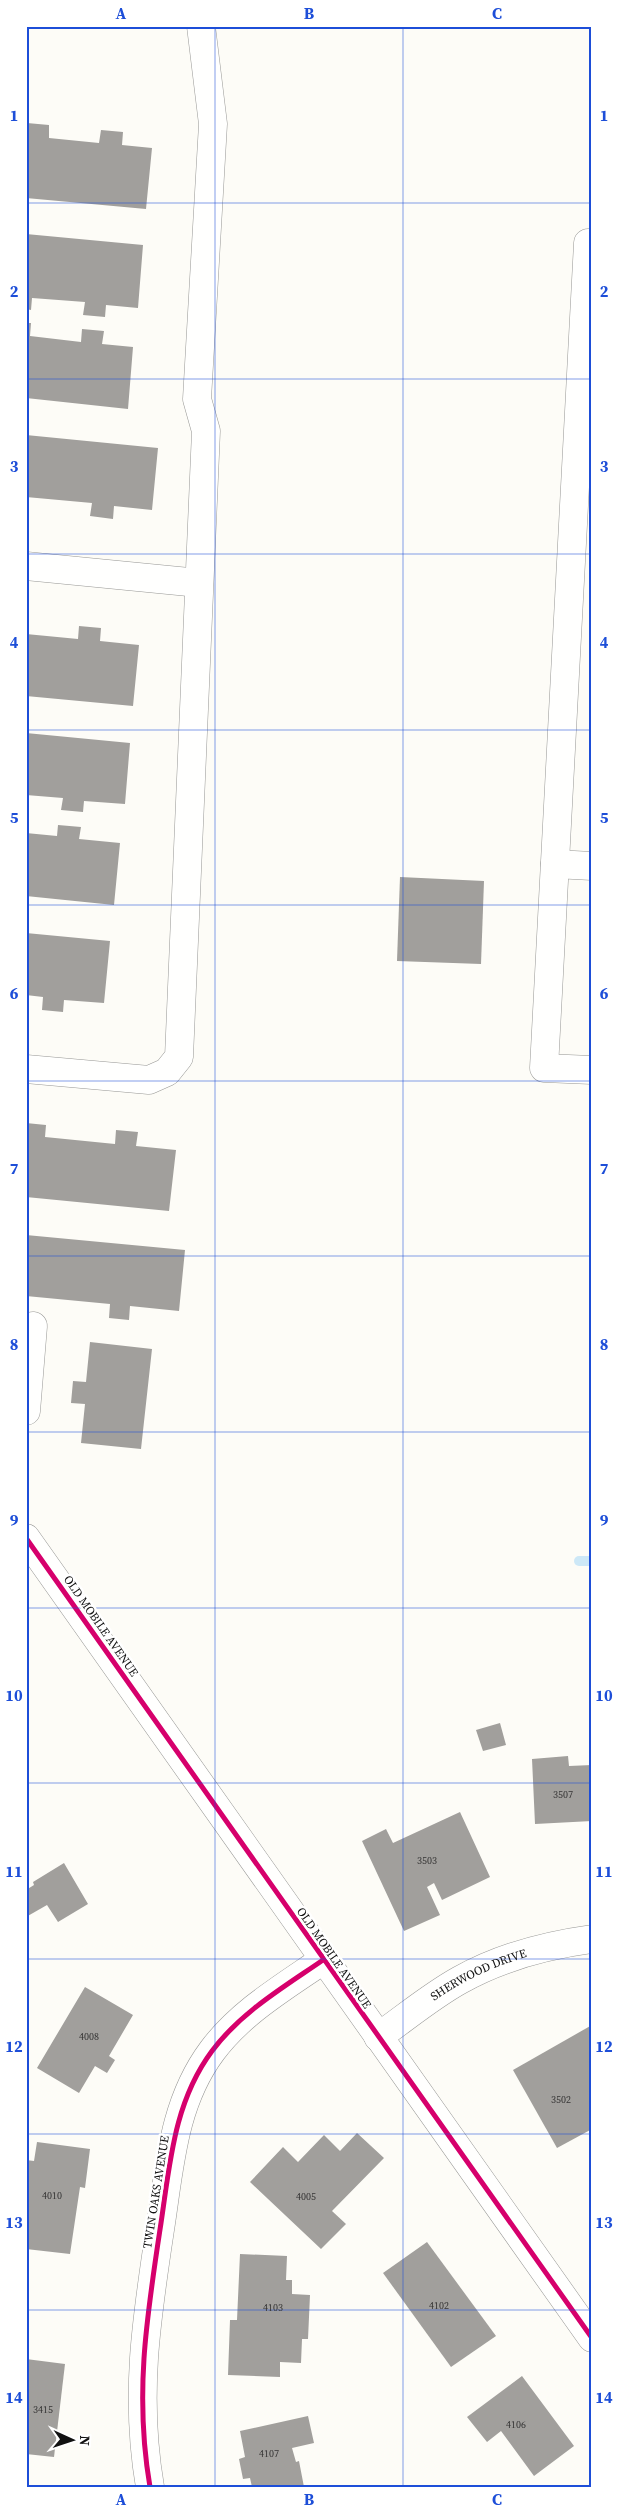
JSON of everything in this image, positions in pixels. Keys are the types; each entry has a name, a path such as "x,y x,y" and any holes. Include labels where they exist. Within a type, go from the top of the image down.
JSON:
{"street":[{"path":"26,1069 149,1080 167,1072 179,1057 206,431 197,399 213,124 201,26"},
{"path":"592,243 588,243 580,597 555,864 544,1068 592,1070"},
{"path":"26,566 200,583"},
{"path":"555,864 592,866"},
{"path":"26,1411 33,1326"},
{"name":"OLD MOBILE AVENUE","path":"26,1538 322,1960 592,2338"},
{"name":"SHERWOOD DRIVE","path":"378,2037 460,1980 514,1957 570,1942 592,1939"},
{"name":"TWIN OAKS AVENUE","path":"150,2487 144,2450 141,2389 145,2330 175,2128 188,2093 212,2051 240,2019 322,1960"}],"building":[{"path":"27,123 49,125 49,138 99,143 101,130 123,132 122,145 152,148 146,209 26,198"},
{"path":"26,234 143,245 138,308 106,305 105,317 83,315 85,302 32,298 31,310 26,309"},
{"path":"26,323 31,323 30,336 81,342 82,329 104,331 102,344 133,347 128,409 26,398"},
{"path":"26,435 158,448 152,510 114,506 113,519 90,516 92,503 26,497"},
{"path":"79,626 101,628 100,641 139,645 133,706 26,696 26,634 78,639"},
{"path":"26,733 130,743 125,804 84,801 83,812 61,810 63,798 26,795"},
{"path":"58,825 81,827 79,839 120,843 114,905 26,896 26,833 57,836"},
{"path":"400,877 484,881 481,964 397,961"},
{"path":"26,933 110,941 104,1003 64,1000 63,1012 42,1010 43,997 26,995"},
{"path":"26,1123 46,1125 45,1137 115,1144 116,1130 138,1132 136,1146 176,1150 169,1211 26,1197"},
{"path":"26,1235 185,1250 179,1311 130,1306 129,1320 109,1318 110,1304 26,1296"},
{"path":"90,1342 152,1349 141,1449 81,1443 85,1404 71,1403 73,1381 86,1382"},
{"path":"500,1723 506,1745 483,1751 476,1730"},
{"path":"568,1756 569,1766 592,1765 592,1821 535,1824 532,1759"},
{"path":"460,1812 490,1877 442,1900 434,1883 427,1887 440,1915 404,1931 362,1841 386,1829 393,1843"},
{"path":"64,1863 88,1904 58,1922 47,1905 26,1917 26,1890 34,1885 33,1882"},
{"path":"85,1987 133,2015 109,2056 115,2060 107,2073 95,2066 79,2093 37,2068"},
{"path":"592,2025 592,2129 557,2148 513,2070"},
{"path":"357,2133 384,2158 332,2211 346,2224 321,2249 250,2182 283,2147 298,2162 324,2135 340,2151"},
{"path":"37,2142 90,2149 85,2188 80,2187 70,2254 26,2249 26,2212 29,2204 26,2203 26,2160 34,2161"},
{"path":"427,2242 496,2336 451,2367 383,2273"},
{"path":"240,2254 287,2256 286,2280 292,2280 292,2294 310,2295 308,2339 302,2339 301,2363 280,2362 280,2377 228,2375 230,2320 237,2320"},
{"path":"26,2359 65,2364 54,2457 26,2454"},
{"path":"522,2376 574,2446 534,2476 501,2431 487,2442 467,2417"},
{"path":"308,2416 314,2443 292,2448 296,2462 299,2461 304,2487 252,2487 250,2478 243,2479 239,2459 245,2457 240,2431"}],"waterway":[{"path":"579,1561 592,1561"}],"cycle path":[{"path":"26,1538 592,2338"},
{"path":"150,2487 143,2419 144,2355 167,2178 182,2112 189,2091 199,2071 223,2037 278,1990 323,1960"}]}
